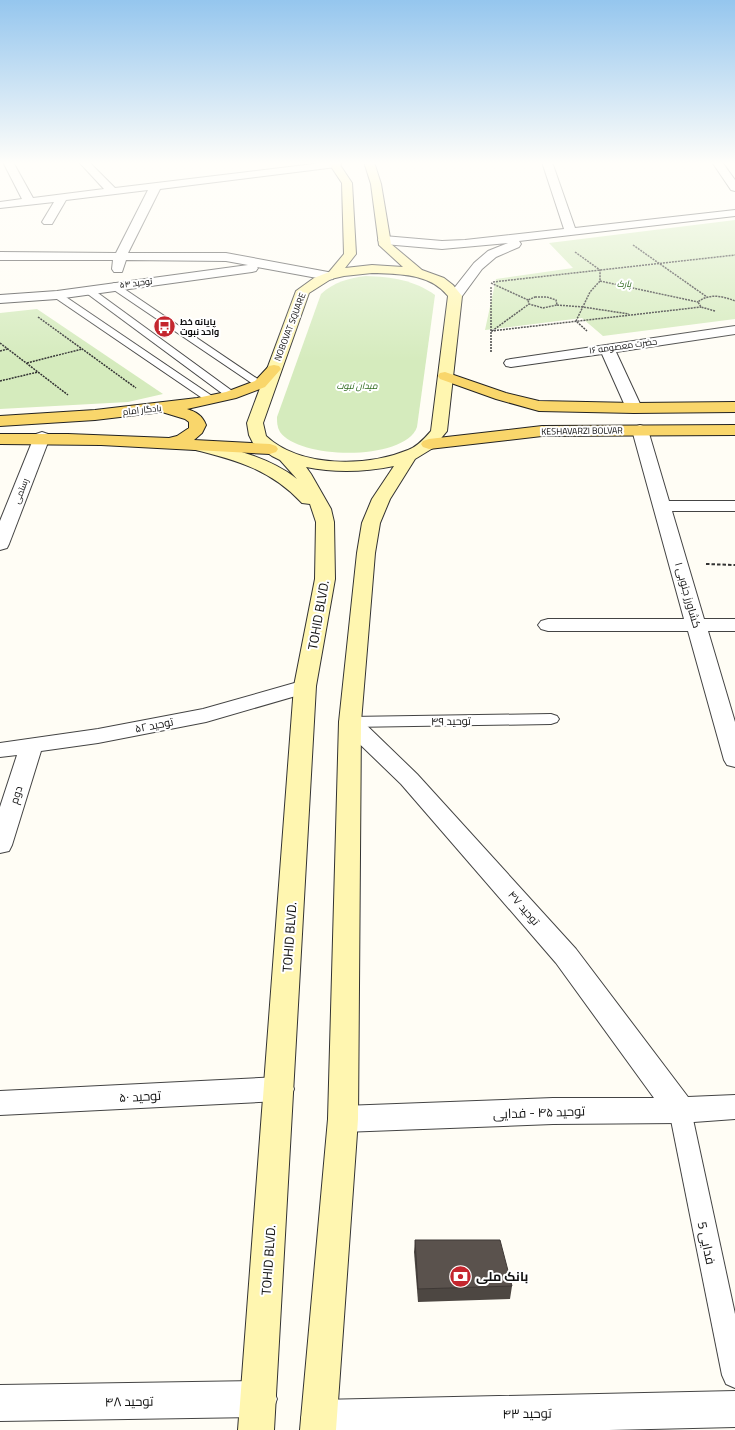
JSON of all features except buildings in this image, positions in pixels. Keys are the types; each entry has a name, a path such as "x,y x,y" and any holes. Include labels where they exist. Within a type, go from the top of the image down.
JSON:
{"main road":[{"path":"331,275 356,255 353,229"},
{"path":"376,256 383,254 384,243 382,229"},
{"path":"384,243 419,274"},
{"name":"NOBOVAT SQUARE","path":"278,453 257,437 255,423 303,291 312,283 331,275 349,271 372,269 396,270 419,274 437,280 450,287 455,296"},
{"path":"319,1424 343,1119 350,722 366,553 371,523 381,498 420,450 439,431 455,296"},
{"name":"یادگار امام","path":"0,422 95,415 197,404 231,395 260,384 274,369"},
{"path":"445,376 501,396 539,406"},
{"path":"542,430 528,427 520,417 527,408 539,406 634,408 735,407"},
{"path":"157,409 179,411 188,414 195,418 198,423 198,429 193,434 176,442 165,444"},
{"name":"KESHAVARZI BOLVAR","path":"420,450 542,430 735,430"},
{"path":"0,439 42,437 100,438 278,453 321,465 353,466 384,463 420,450"},
{"path":"198,446 248,458 276,471 307,498 314,509 326,539"},
{"name":"TOHID BLVD.","path":"258,1414 305,686 325,580 326,539 325,522 322,510 303,474 278,453"}],"street":[{"path":"114,286 120,257 134,229"},
{"path":"384,243 442,245 601,229"},
{"path":"455,296 478,266 492,254 533,236"},
{"path":"0,256 226,257 331,275"},
{"name":"توحید ۵۴","path":"0,300 57,295 114,286 273,266"},
{"name":"حضرت معصومه ۱۶","path":"510,363 735,330"},
{"path":"607,348 634,408"},
{"name":"کشاورز جنوبی ۱","path":"640,430 735,760"},
{"name":"رستمی","path":"1,540 42,437"},
{"path":"662,506 735,506"},
{"path":"548,625 735,626"},
{"name":"توحید ۵۲","path":"0,750 98,736 206,715 305,686"},
{"name":"توحید ۴۷","path":"350,722 409,779 566,956 680,1110"},
{"name":"دوم","path":"0,845 31,746"},
{"name":"توحید ۵۰","path":"0,1103 279,1089"},
{"name":"توحید ۴۵ - فدایی","path":"343,1119 553,1111 680,1110 735,1107"},
{"name":"توحید ۴۸","path":"0,1403 258,1414"},
{"name":"توحید ۴۳","path":"319,1424 735,1409"}],"lane":[{"path":"114,286 260,384"},
{"path":"88,290 231,395"},
{"path":"57,295 212,400"},
{"name":"توحید ۴۹","path":"350,722 551,719"},
{"name":"فدایی 5","path":"680,1110 735,1375"}],"path":[{"path":"609,229 707,297"},
{"path":"533,236 537,244 557,251 575,252 600,270"},
{"path":"491,282 735,255"},
{"path":"576,321 590,292 600,281 600,270"},
{"path":"491,353 491,282 493,276"},
{"path":"600,281 698,302 701,307"},
{"path":"491,282 528,300 535,297 547,297 556,300 557,305"},
{"path":"698,302 702,298 707,297 724,297 735,301"},
{"path":"528,300 529,304"},
{"path":"491,331 529,304"},
{"path":"529,304 538,308 549,308 557,305 583,307 636,315"},
{"path":"491,331 701,307 718,311"},
{"path":"33,314 140,390"},
{"path":"576,321 607,348"},
{"path":"0,343 95,415"},
{"path":"0,351 8,349"},
{"path":"26,363 82,349"},
{"path":"0,381 38,372"}],"green space":[{"name":"پارک","path":"664,229 735,229 735,319 603,336 582,318 485,330 496,279 573,268 549,243"},
{"name":"میدان نبوت","path":"366,276 402,280 419,286 435,295 417,427 408,438 393,446 374,451 352,453 329,452 308,448 291,441 280,432 277,417 321,294 331,286 342,281"},
{"path":"37,309 163,394 128,402 0,409 0,313"}],"place":[{"name":"پایانه خط واحد نبوت","path":"164,327"},
{"name":"بانک ملی","path":"460,1276"}]}
